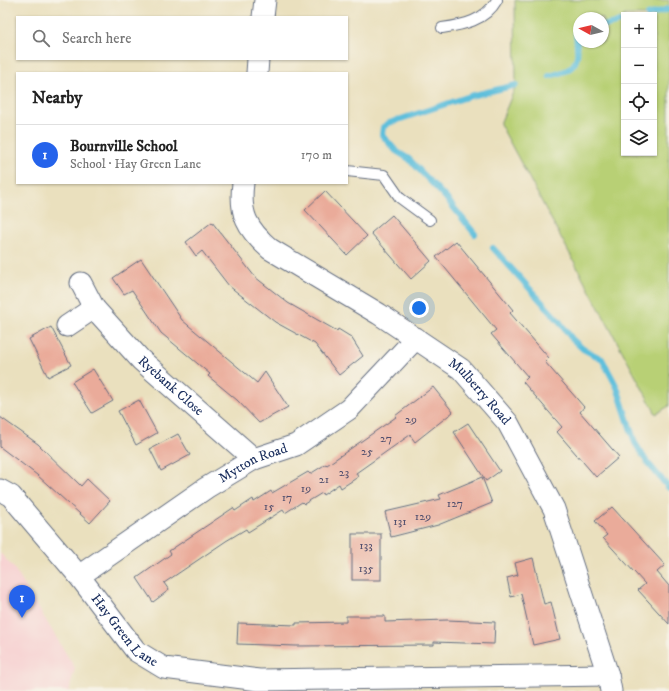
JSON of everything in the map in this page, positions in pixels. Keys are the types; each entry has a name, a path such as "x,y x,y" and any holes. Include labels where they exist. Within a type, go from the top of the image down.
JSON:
{"street":[{"path":"263,16 265,0"},
{"path":"257,72 258,60"},
{"name":"Mulberry Road","path":"243,184 242,195 244,219 256,237 270,249 416,338 462,369 508,423 554,509 610,683"},
{"name":"Ryebank Close","path":"81,283 94,308 141,360 254,459"},
{"path":"67,326 94,308"},
{"name":"Mytton Road","path":"79,576 206,488 254,459 296,445 349,409 416,338"},
{"name":"Hay Green Lane","path":"0,490 10,496 79,576 136,651 164,668 259,680 610,683"}],"lane":[{"path":"442,28 465,25 482,16 497,0"},
{"path":"348,171 384,175 400,198 430,220"}],"shaded area":[{"path":"0,553 14,568 75,668 69,691 0,691"}],"green space":[{"path":"515,0 669,0 669,406 656,414 500,124 516,85"}],"building":[{"path":"325,191 367,236 347,255 305,210"},
{"path":"392,215 431,261 411,279 371,233"},
{"path":"212,222 255,277 288,303 337,331 338,329 351,337 363,356 339,375 315,344 275,322 229,286 202,251 196,256 186,242"},
{"path":"456,241 513,310 510,313 549,358 545,362 584,407 580,412 619,457 596,477 557,432 562,427 523,382 528,377 491,334 496,330 436,257"},
{"path":"141,259 182,320 257,383 265,372 288,407 259,423 237,400 208,376 210,374 161,333 132,290 124,294 113,278"},
{"path":"51,327 71,365 48,377 29,339"},
{"path":"93,369 113,401 92,413 72,382"},
{"path":"433,387 453,412 415,442 410,435 356,473 358,477 341,488 339,484 323,495 322,493 304,504 302,502 285,513 283,510 248,532 246,529 226,541 164,583 169,590 153,602 137,578 171,554 169,551 233,508 235,511 253,499 254,502 271,491 272,493 308,472 310,474 326,464 327,465 396,417 395,416"},
{"path":"139,400 157,433 136,445 118,411"},
{"path":"0,417 38,444 81,486 87,479 110,501 90,523 37,475 0,447"},
{"path":"468,423 500,471 486,481 454,432"},
{"path":"178,434 190,455 161,471 150,449"},
{"path":"482,477 492,503 438,525 391,537 385,512 441,499 439,495"},
{"path":"612,507 665,565 657,572 669,586 669,624 638,590 645,584 603,538 607,535 595,521"},
{"path":"352,534 381,534 381,580 352,580"},
{"path":"533,558 544,604 551,602 560,639 533,645 521,594 511,597 507,578 518,575 515,563"},
{"path":"346,616 385,616 385,622 447,620 495,622 494,644 434,642 434,645 296,646 237,644 238,623 296,625 296,623 346,622"}],"waterway":[{"path":"657,12 669,9"},
{"path":"609,25 621,22"},
{"path":"549,76 566,71 574,64 577,54 577,48"},
{"path":"475,234 446,198 409,159 396,151 382,135 383,127 389,123 470,96 516,85"},
{"path":"493,248 559,321 572,339 583,349 602,359 617,387 635,443 647,462 669,488"}],"place":[{"name":"Bournville School","path":"22,618"}]}
